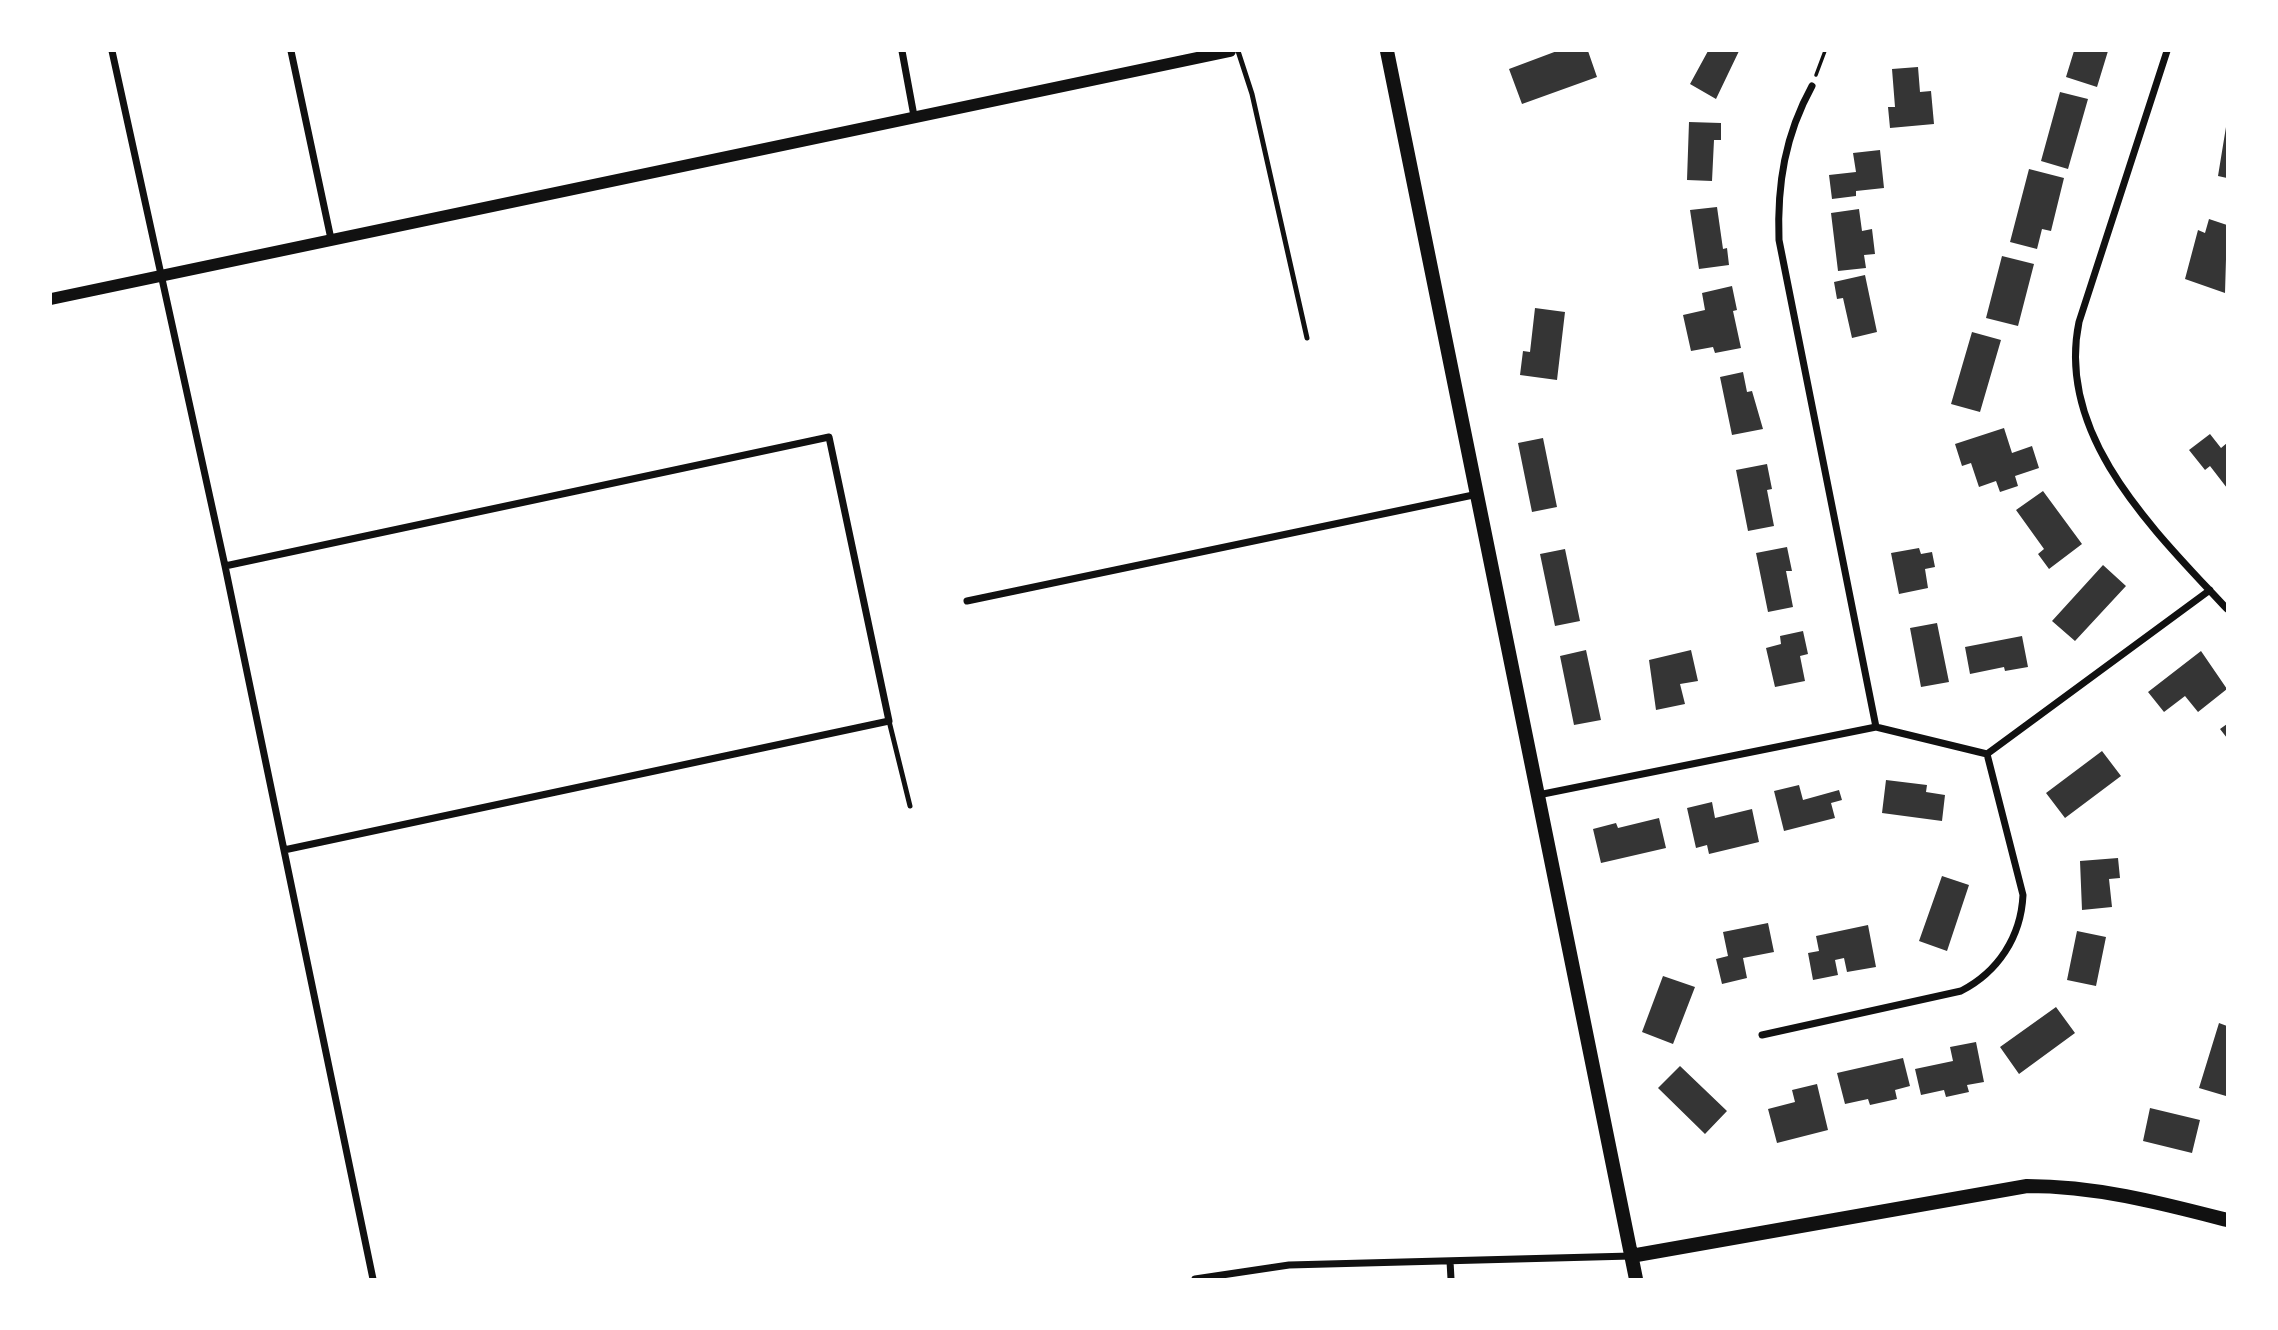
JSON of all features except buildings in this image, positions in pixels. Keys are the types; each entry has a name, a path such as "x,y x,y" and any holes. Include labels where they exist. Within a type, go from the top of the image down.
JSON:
{"main road":[{"path":"1387,51 1636,1279"},
{"path":"1632,1256 2027,1186 2057,1186 2127,1195 2227,1220"}],"street":[{"path":"112,51 225,566 373,1279"},
{"path":"291,51 331,239"},
{"path":"902,51 914,116"},
{"path":"51,299 1230,51"},
{"path":"2167,51 2079,322 2073,349 2075,379 2100,453 2118,480 2227,609"},
{"path":"1812,86 1796,116 1782,166 1779,240 1876,727"},
{"path":"225,566 828,437 889,720 284,850"},
{"path":"967,601 1478,494"},
{"path":"1987,754 2210,590"},
{"path":"1538,795 1876,727 1987,754"},
{"path":"1762,1035 1961,991 1981,981 1997,965 2016,931 2022,914 2023,895 1987,754"},
{"path":"1195,1279 1289,1265 1632,1256"},
{"path":"1450,1261 1451,1279"}],"lane":[{"path":"1238,51 1252,94 1307,338"},
{"path":"889,720 910,806"}],"path":[{"path":"1812,86 1825,51"}]}
